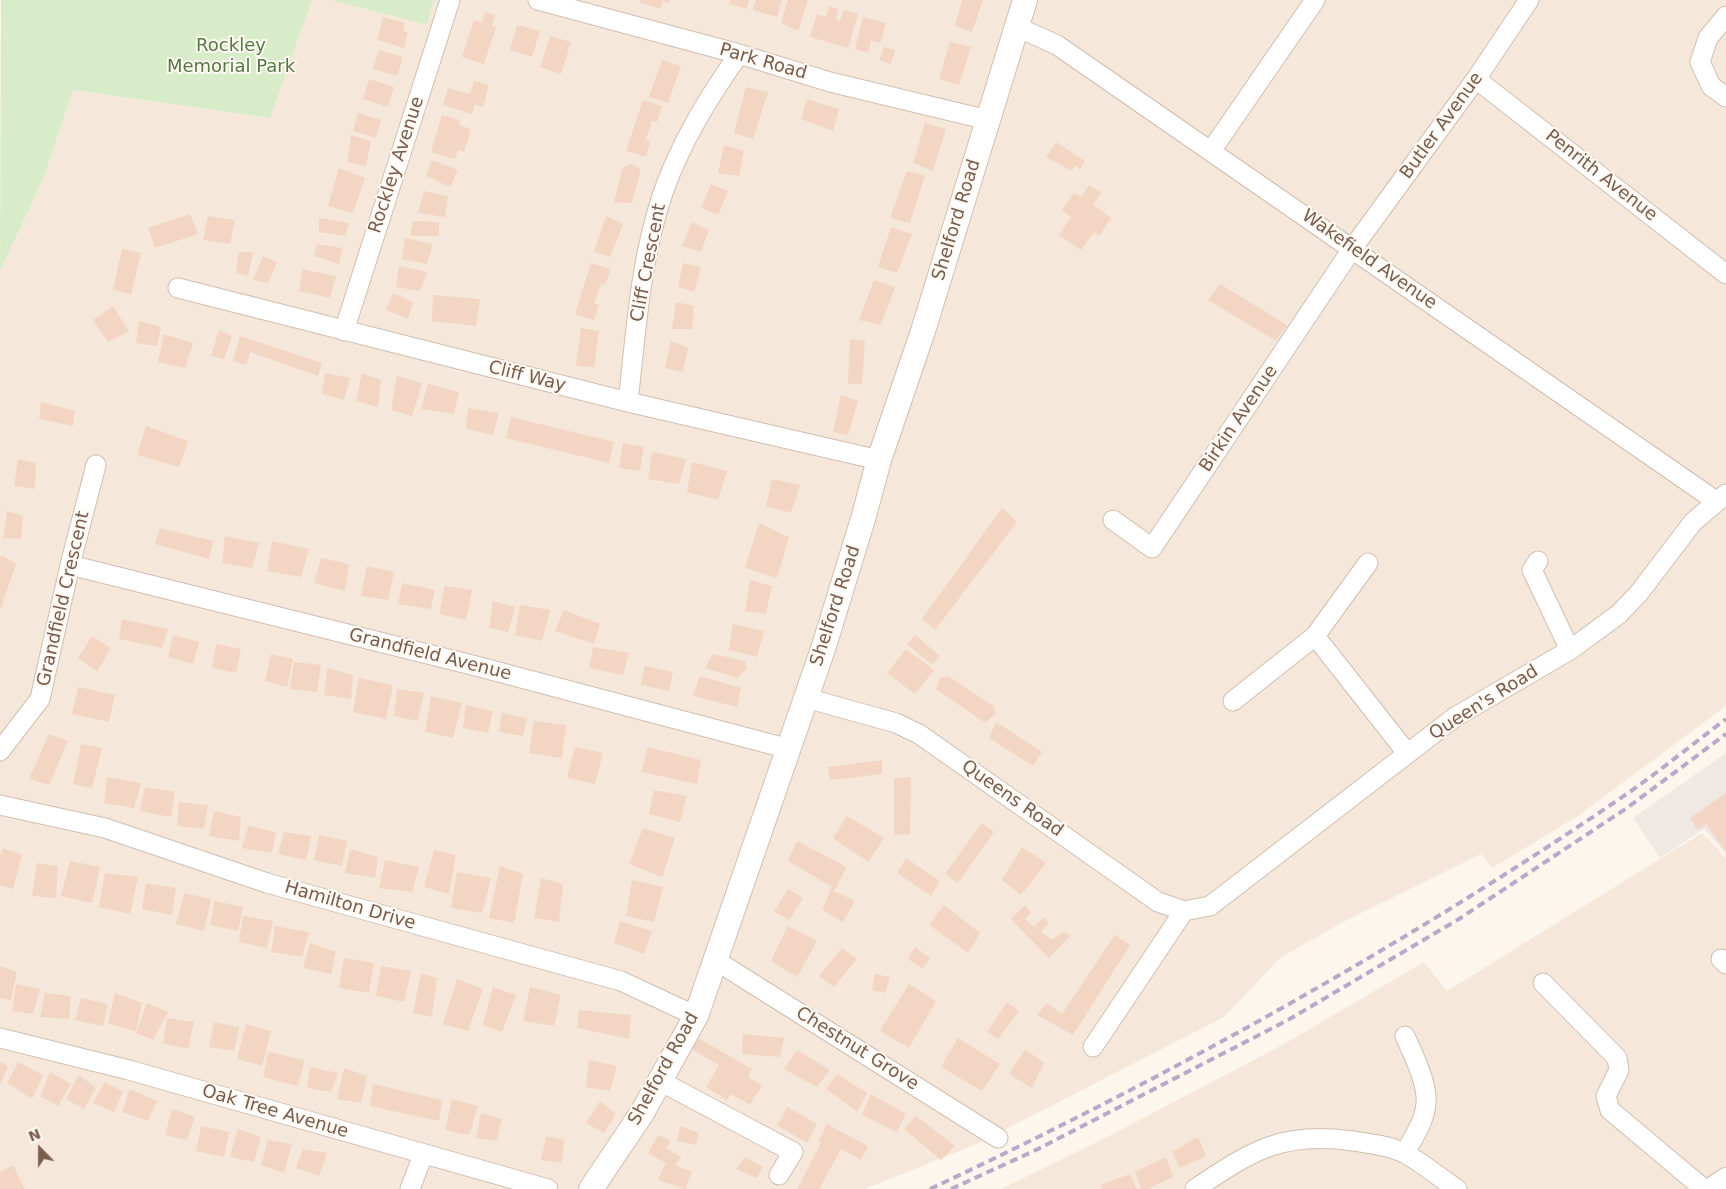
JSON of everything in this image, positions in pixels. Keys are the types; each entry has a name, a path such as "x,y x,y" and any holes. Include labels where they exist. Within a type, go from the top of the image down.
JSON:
{"street":[{"name":"Rockley Avenue","path":"344,331 450,0"},
{"name":"Park Road","path":"538,0 739,54 830,82 988,120"},
{"name":"Shelford Road","path":"591,1189 642,1113 696,1016 806,698 855,547 879,460 920,340 1026,0"},
{"path":"1211,151 1315,0"},
{"name":"Butler Avenue","path":"1352,249 1476,78 1529,0"},
{"path":"1726,16 1708,38 1700,62 1712,86 1726,97"},
{"name":"Wakefield Avenue","path":"1017,27 1057,46 1352,249 1721,497"},
{"name":"Cliff Crescent","path":"628,402 642,279 663,194 685,141 703,106 739,54"},
{"name":"Penrith Avenue","path":"1476,78 1726,274"},
{"name":"Birkin Avenue","path":"1113,520 1152,548 1352,249"},
{"name":"Cliff Way","path":"178,288 628,402 879,460"},
{"name":"Grandfield Crescent","path":"0,751 40,699 70,565 96,466"},
{"name":"Queen's Road","path":"1210,906 1462,712 1570,650 1619,614 1639,592 1693,522 1721,497"},
{"path":"1538,561 1532,570 1570,650"},
{"path":"1233,701 1315,636 1368,563"},
{"name":"Grandfield Avenue","path":"70,565 466,664 789,749"},
{"path":"1315,636 1407,753"},
{"name":"Queens Road","path":"806,698 896,723 919,734 1158,902 1184,911 1210,906"},
{"name":"Hamilton Drive","path":"0,805 105,828 267,883 621,981 696,1016"},
{"path":"1092,1047 1184,911"},
{"name":"Chestnut Grove","path":"715,960 998,1138"},
{"path":"1543,983 1616,1058 1619,1070 1606,1096 1610,1110 1704,1189"},
{"path":"1405,1036 1417,1066 1426,1102 1423,1117 1405,1153"},
{"name":"Oak Tree Avenue","path":"0,1038 129,1070 548,1189"},
{"path":"660,1081 793,1152 779,1175"},
{"path":"1195,1189 1251,1154 1277,1143 1301,1138 1331,1138 1371,1144 1405,1153 1457,1189"},
{"path":"410,1189 423,1155"},
{"path":"1712,1189 1726,1180"}],"shaded area":[{"path":"312,0 330,0 427,25 434,0 1726,0 1726,706 1578,816 1492,868 1481,854 1343,922 1280,958 1224,1017 979,1143 865,1189 0,1189 0,271 44,177 73,90 269,118"},
{"path":"1726,753 1726,854 1704,829 1660,858 1633,818"},
{"path":"1702,833 1726,858 1726,1189 1001,1189 1109,1136 1284,1044 1424,962 1447,991"}],"green space":[{"path":"1,0 312,0 270,118 73,90 44,177 0,271"},
{"name":"Rockley Memorial Park","path":"330,0 434,0 427,25"}],"building":[{"path":"640,0 670,0 669,3 663,1 660,9 639,2"},
{"path":"730,0 749,0 746,9 729,4"},
{"path":"756,0 782,0 777,17 753,10"},
{"path":"788,0 808,0 798,31 781,23"},
{"path":"962,0 983,0 972,32 955,26"},
{"path":"829,6 839,9 836,19 840,21 844,10 858,14 848,48 810,37 817,14 826,17"},
{"path":"485,12 495,15 492,26 496,27 484,64 462,57 474,20 482,22"},
{"path":"383,17 405,23 403,31 408,32 404,48 377,40"},
{"path":"863,17 886,23 880,43 871,41 868,53 855,49"},
{"path":"517,25 540,31 532,57 510,50"},
{"path":"550,36 571,42 561,74 540,67"},
{"path":"950,42 971,47 959,85 939,79"},
{"path":"884,47 895,50 891,64 879,60"},
{"path":"379,50 403,57 397,76 373,69"},
{"path":"662,60 681,66 668,103 649,97"},
{"path":"369,79 394,87 388,107 363,99"},
{"path":"474,81 489,85 483,107 475,104 472,114 443,105 448,88 470,94"},
{"path":"746,87 768,92 753,139 734,133"},
{"path":"807,99 839,109 833,131 801,119"},
{"path":"643,100 662,106 657,122 652,121 646,140 650,142 646,157 626,151"},
{"path":"358,113 381,120 376,138 353,131"},
{"path":"442,115 460,120 459,125 471,129 464,152 458,150 455,159 431,152"},
{"path":"925,123 946,129 933,171 913,163"},
{"path":"351,135 371,141 366,166 347,162"},
{"path":"1056,142 1085,161 1080,169 1075,165 1072,171 1046,157"},
{"path":"724,145 744,151 739,176 718,173"},
{"path":"432,160 458,170 450,187 426,176"},
{"path":"631,164 641,169 632,203 614,202 623,167"},
{"path":"339,168 365,178 353,213 328,206"},
{"path":"907,171 925,175 910,223 890,218"},
{"path":"711,184 728,191 718,215 701,208"},
{"path":"1089,185 1101,193 1093,204 1111,218 1099,236 1094,232 1081,250 1059,235 1071,217 1062,210 1074,193 1081,197"},
{"path":"424,191 448,196 445,217 418,213"},
{"path":"190,214 198,234 155,248 148,228"},
{"path":"208,216 235,220 230,244 203,240"},
{"path":"606,216 623,224 610,257 594,252"},
{"path":"319,218 349,223 345,236 319,232"},
{"path":"413,221 439,222 439,236 410,236"},
{"path":"692,222 709,230 701,252 682,246"},
{"path":"891,227 912,234 897,273 878,267"},
{"path":"405,238 433,244 427,264 402,259"},
{"path":"317,244 342,248 339,264 314,256"},
{"path":"122,249 141,253 131,294 113,290"},
{"path":"239,252 253,252 248,276 236,273"},
{"path":"263,256 277,262 268,283 253,280"},
{"path":"591,263 611,269 605,285 601,284 594,303 599,305 594,320 575,314"},
{"path":"683,263 701,267 694,292 678,287"},
{"path":"399,266 427,272 420,291 396,287"},
{"path":"302,269 336,276 330,298 299,291"},
{"path":"874,280 895,287 881,325 859,320"},
{"path":"1220,284 1287,325 1276,341 1208,300"},
{"path":"393,293 413,302 408,319 386,310"},
{"path":"433,295 480,299 476,326 432,321"},
{"path":"676,302 694,306 692,329 672,329"},
{"path":"113,306 129,331 108,342 93,320"},
{"path":"139,321 161,327 157,346 136,343"},
{"path":"581,328 599,331 594,367 576,366"},
{"path":"219,330 232,336 224,359 211,356"},
{"path":"164,334 193,343 185,368 158,362"},
{"path":"240,336 322,363 318,376 250,352 246,365 233,361"},
{"path":"850,339 865,341 862,384 848,384"},
{"path":"671,341 688,348 683,372 665,368"},
{"path":"325,373 350,378 344,400 322,394"},
{"path":"362,373 381,380 378,407 356,401"},
{"path":"397,376 422,383 412,416 391,410"},
{"path":"428,384 459,392 454,414 421,409"},
{"path":"841,395 858,401 848,435 833,432"},
{"path":"41,402 75,411 73,426 39,419"},
{"path":"468,408 499,413 493,435 466,429"},
{"path":"511,417 614,442 609,463 506,438"},
{"path":"146,426 188,441 179,467 137,455"},
{"path":"623,443 644,447 640,471 619,468"},
{"path":"652,452 686,459 679,484 648,479"},
{"path":"18,459 36,463 35,489 14,486"},
{"path":"692,462 727,471 718,500 687,492"},
{"path":"772,479 800,485 791,513 766,506"},
{"path":"1002,508 1017,522 935,630 922,619"},
{"path":"7,511 23,516 21,539 3,538"},
{"path":"759,523 789,537 777,578 745,568"},
{"path":"160,528 213,541 209,559 155,544"},
{"path":"225,536 259,543 252,568 222,563"},
{"path":"272,541 309,549 301,577 267,571"},
{"path":"2,555 16,564 0,610 0,557"},
{"path":"321,558 349,564 345,591 314,583"},
{"path":"367,566 394,572 388,600 361,596"},
{"path":"750,580 772,586 766,614 745,611"},
{"path":"402,583 435,590 431,609 398,604"},
{"path":"445,586 472,590 466,620 439,614"},
{"path":"493,601 515,607 508,632 489,628"},
{"path":"520,605 550,610 542,641 515,635"},
{"path":"564,610 600,624 594,644 555,631"},
{"path":"122,619 168,629 162,648 119,639"},
{"path":"733,624 764,631 757,657 729,650"},
{"path":"173,635 199,642 193,664 168,657"},
{"path":"915,635 940,656 932,665 907,644"},
{"path":"92,636 111,648 97,671 78,658"},
{"path":"216,644 241,649 236,673 212,668"},
{"path":"593,647 629,653 623,675 589,668"},
{"path":"906,649 934,670 915,694 887,673"},
{"path":"271,654 293,659 287,687 265,681"},
{"path":"713,654 745,661 747,669 737,678 705,668"},
{"path":"294,662 321,665 317,692 290,689"},
{"path":"645,666 673,672 669,691 641,685"},
{"path":"327,668 353,675 351,699 324,695"},
{"path":"700,676 741,688 737,707 693,696"},
{"path":"948,676 993,706 996,713 985,723 936,689 940,678"},
{"path":"359,678 393,685 386,719 353,712"},
{"path":"78,687 115,695 109,722 72,714"},
{"path":"397,689 424,693 418,721 394,716"},
{"path":"431,696 462,703 453,738 425,732"},
{"path":"466,705 493,711 488,733 463,728"},
{"path":"502,713 527,718 523,736 499,732"},
{"path":"534,721 566,725 562,758 529,753"},
{"path":"996,722 1042,752 1033,766 989,738"},
{"path":"49,734 68,741 49,785 29,779"},
{"path":"81,744 102,748 92,788 73,784"},
{"path":"575,747 603,753 595,784 567,778"},
{"path":"648,747 701,760 697,784 641,772"},
{"path":"882,760 882,774 830,780 828,767"},
{"path":"107,777 141,783 134,808 104,803"},
{"path":"911,777 910,834 894,835 894,778"},
{"path":"145,787 175,792 171,817 140,811"},
{"path":"654,790 687,796 680,822 649,814"},
{"path":"1726,793 1726,852 1706,824 1698,830 1690,818"},
{"path":"179,802 208,805 204,829 177,826"},
{"path":"214,811 241,817 239,841 209,836"},
{"path":"847,816 884,838 868,862 833,838"},
{"path":"982,823 994,832 958,883 945,874"},
{"path":"248,826 276,832 272,853 242,848"},
{"path":"643,828 675,838 662,877 629,864"},
{"path":"284,832 311,836 306,860 278,854"},
{"path":"319,835 347,841 342,866 314,860"},
{"path":"797,841 847,867 834,891 855,901 843,922 822,910 832,887 788,861"},
{"path":"1022,847 1046,863 1021,895 1002,880"},
{"path":"3,848 22,855 13,889 0,885 0,855"},
{"path":"350,849 378,857 375,878 345,873"},
{"path":"434,850 456,855 449,894 424,887"},
{"path":"906,858 940,881 931,896 897,873"},
{"path":"385,860 419,867 412,892 379,888"},
{"path":"70,861 100,867 92,903 61,896"},
{"path":"37,863 58,866 56,898 32,896"},
{"path":"500,866 523,874 514,923 489,918"},
{"path":"457,872 491,878 482,913 451,908"},
{"path":"105,873 138,877 130,914 99,907"},
{"path":"541,878 563,884 559,922 534,918"},
{"path":"632,880 663,887 654,922 626,916"},
{"path":"146,883 176,888 172,915 142,909"},
{"path":"788,889 803,898 789,920 774,912"},
{"path":"184,893 211,899 204,931 176,924"},
{"path":"215,901 243,907 238,931 210,925"},
{"path":"944,905 980,933 968,953 929,925"},
{"path":"1025,905 1031,913 1025,919 1034,927 1044,917 1049,923 1041,932 1052,940 1063,932 1071,935 1049,958 1011,919"},
{"path":"243,916 273,921 267,948 239,942"},
{"path":"620,921 652,931 644,954 614,943"},
{"path":"275,926 309,932 302,957 271,952"},
{"path":"788,926 817,941 797,977 771,961"},
{"path":"1115,935 1130,945 1073,1035 1037,1015 1047,1003 1062,1014"},
{"path":"310,943 336,952 331,974 303,968"},
{"path":"915,947 930,958 923,969 908,959"},
{"path":"842,948 857,959 834,987 819,976"},
{"path":"344,958 374,963 369,993 339,988"},
{"path":"0,966 17,972 11,1000 0,998"},
{"path":"381,966 411,971 404,1002 376,996"},
{"path":"421,973 437,978 432,1017 413,1013"},
{"path":"875,974 890,977 885,993 872,990"},
{"path":"457,979 483,989 468,1031 443,1024"},
{"path":"16,984 40,989 33,1014 12,1011"},
{"path":"909,984 936,1001 909,1048 880,1031"},
{"path":"493,987 516,995 502,1032 483,1025"},
{"path":"530,987 561,995 554,1026 523,1021"},
{"path":"45,993 71,996 69,1019 40,1017"},
{"path":"115,993 142,1003 136,1031 108,1024"},
{"path":"81,998 108,1004 103,1026 75,1020"},
{"path":"1007,1002 1019,1011 998,1039 987,1032"},
{"path":"147,1003 168,1012 153,1040 136,1033"},
{"path":"579,1010 631,1015 629,1039 577,1028"},
{"path":"167,1018 194,1022 188,1049 163,1043"},
{"path":"214,1022 239,1027 234,1051 209,1047"},
{"path":"246,1024 271,1031 262,1066 237,1059"},
{"path":"743,1034 784,1038 780,1057 742,1054"},
{"path":"698,1038 752,1069 748,1077 762,1085 750,1105 731,1094 727,1100 706,1087 719,1065 691,1049"},
{"path":"958,1038 1000,1064 982,1091 941,1067"},
{"path":"1025,1049 1044,1063 1032,1088 1009,1074"},
{"path":"797,1050 830,1070 817,1087 784,1069"},
{"path":"268,1052 305,1060 298,1086 263,1077"},
{"path":"589,1060 617,1066 610,1091 586,1087"},
{"path":"0,1061 8,1066 0,1085"},
{"path":"18,1062 43,1075 32,1099 7,1083"},
{"path":"310,1067 338,1073 331,1092 307,1088"},
{"path":"344,1068 367,1076 361,1103 337,1099"},
{"path":"50,1072 71,1084 58,1106 40,1096"},
{"path":"837,1074 867,1093 857,1111 826,1089"},
{"path":"79,1075 96,1088 84,1109 66,1099"},
{"path":"105,1082 123,1092 114,1112 93,1103"},
{"path":"373,1084 442,1100 439,1121 370,1106"},
{"path":"130,1089 157,1101 148,1121 122,1112"},
{"path":"871,1094 906,1114 897,1132 862,1115"},
{"path":"452,1099 478,1106 469,1135 445,1130"},
{"path":"600,1101 616,1114 604,1133 586,1123"},
{"path":"787,1107 817,1124 807,1143 777,1125"},
{"path":"172,1109 195,1117 187,1140 165,1135"},
{"path":"481,1113 502,1119 497,1141 476,1138"},
{"path":"916,1116 955,1146 941,1160 904,1129"},
{"path":"827,1124 868,1146 861,1160 841,1149 819,1189 797,1189 821,1143 818,1142"},
{"path":"201,1126 229,1132 224,1157 196,1151"},
{"path":"680,1126 699,1133 696,1145 677,1141"},
{"path":"238,1129 261,1137 254,1162 230,1157"},
{"path":"658,1135 671,1141 666,1148 681,1157 675,1165 692,1172 685,1189 658,1180 666,1163 648,1153"},
{"path":"546,1136 564,1140 562,1163 541,1160"},
{"path":"1198,1137 1206,1156 1180,1168 1172,1152"},
{"path":"268,1140 292,1144 284,1173 261,1165"},
{"path":"303,1149 327,1153 319,1176 296,1168"},
{"path":"745,1157 763,1167 756,1178 736,1169"},
{"path":"1166,1157 1173,1177 1148,1189 1141,1189 1135,1172"},
{"path":"13,1165 25,1189 0,1189 0,1172"},
{"path":"1130,1174 1137,1189 1102,1189 1100,1185"}],"railway":[{"path":"930,1189 1108,1102 1195,1056 1368,959 1536,855 1659,771 1726,719"},
{"path":"951,1189 1036,1150 1288,1020 1459,919 1627,808 1726,734"}]}
